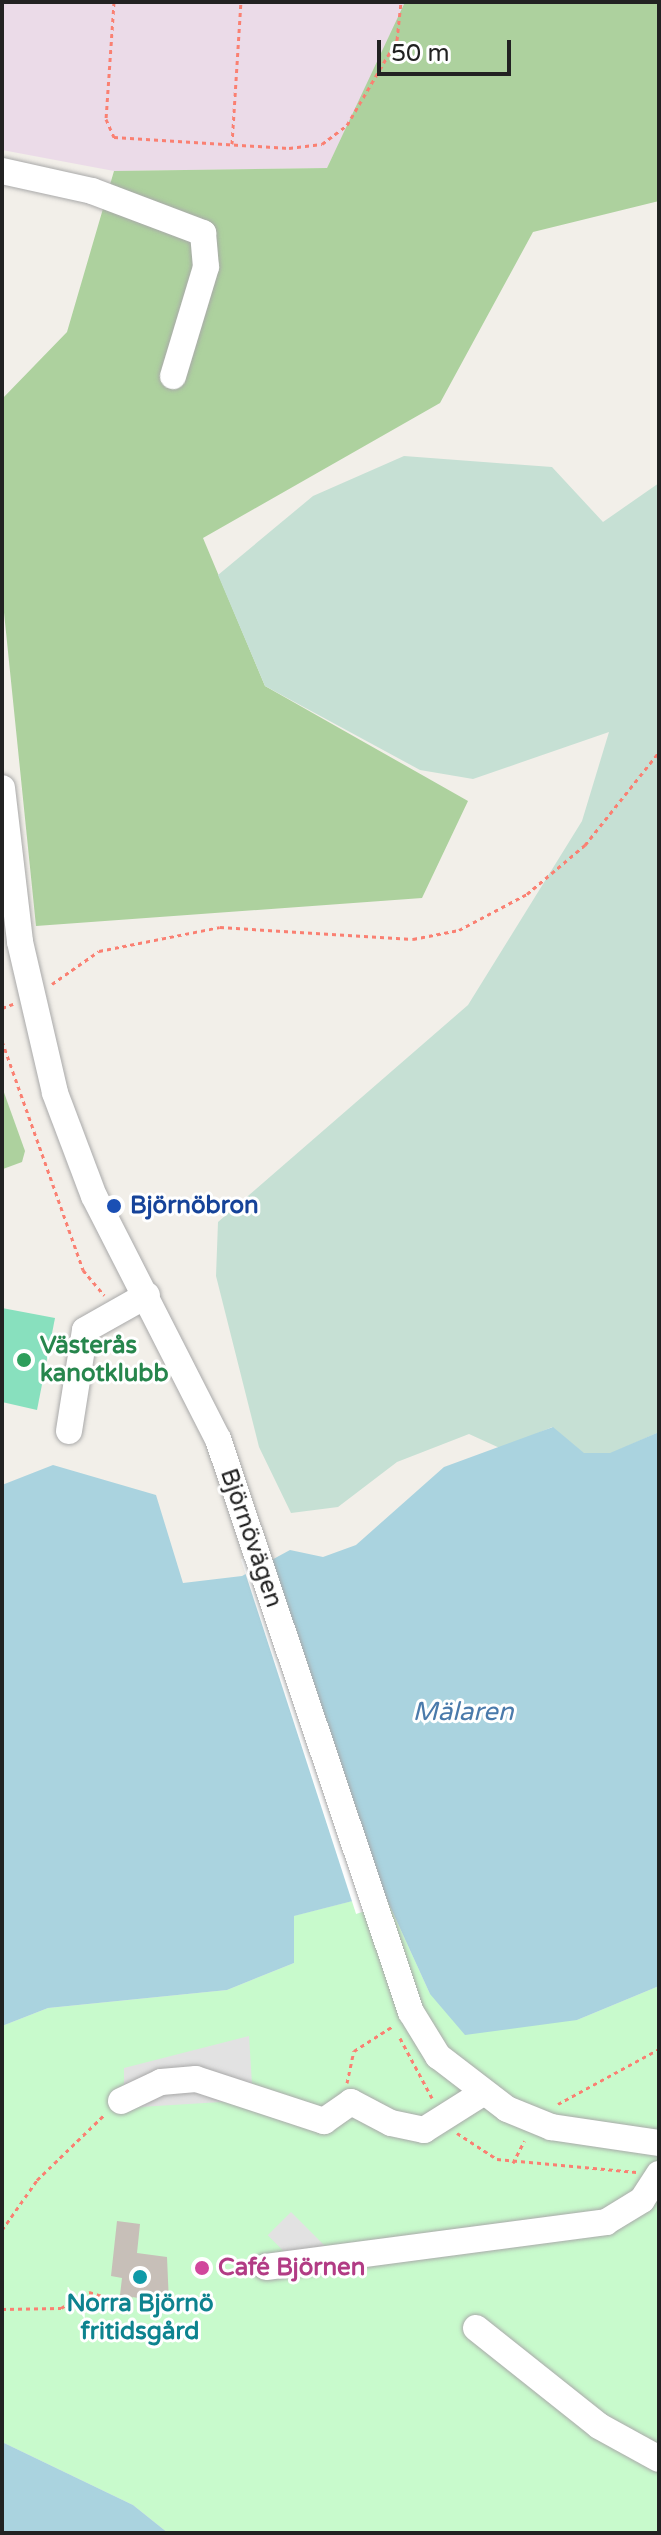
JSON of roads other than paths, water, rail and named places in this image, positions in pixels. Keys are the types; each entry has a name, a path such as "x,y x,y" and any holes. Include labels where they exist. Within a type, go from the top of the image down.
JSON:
{"street":[{"path":"2,171 92,191 203,233 206,267 173,376"},
{"name":"Björnövägen","path":"2,788 31,996 55,1093 94,1196 218,1439 373,1909 411,2012 438,2056 481,2094 533,2122 657,2143"},
{"path":"69,1431 85,1330 147,1295"},
{"path":"121,2101 161,2082 196,2079 324,2121 351,2102 391,2123 424,2130 481,2094"},
{"path":"266,2267 606,2222 642,2200 659,2172 657,2143"},
{"path":"476,2328 599,2426 659,2459"}],"water":[{"name":"Mälaren","path":"553,1427 584,1453 610,1453 659,1432 659,1986 577,2020 465,2035 430,1994 384,1893 294,1916 294,1963 227,1990 48,2008 2,2026 2,1485 53,1465 156,1495 183,1583 242,1576 290,1550 323,1557 356,1545 444,1467"},
{"path":"2,2442 133,2505 168,2533 2,2533"}],"place":[{"name":"Björnöbron","path":"114,1206"},
{"name":"Västerås kanotklubb","path":"24,1360"},
{"name":"Café Björnen","path":"202,2268"},
{"name":"Norra Björnö fritidsgård","path":"140,2277"}]}
